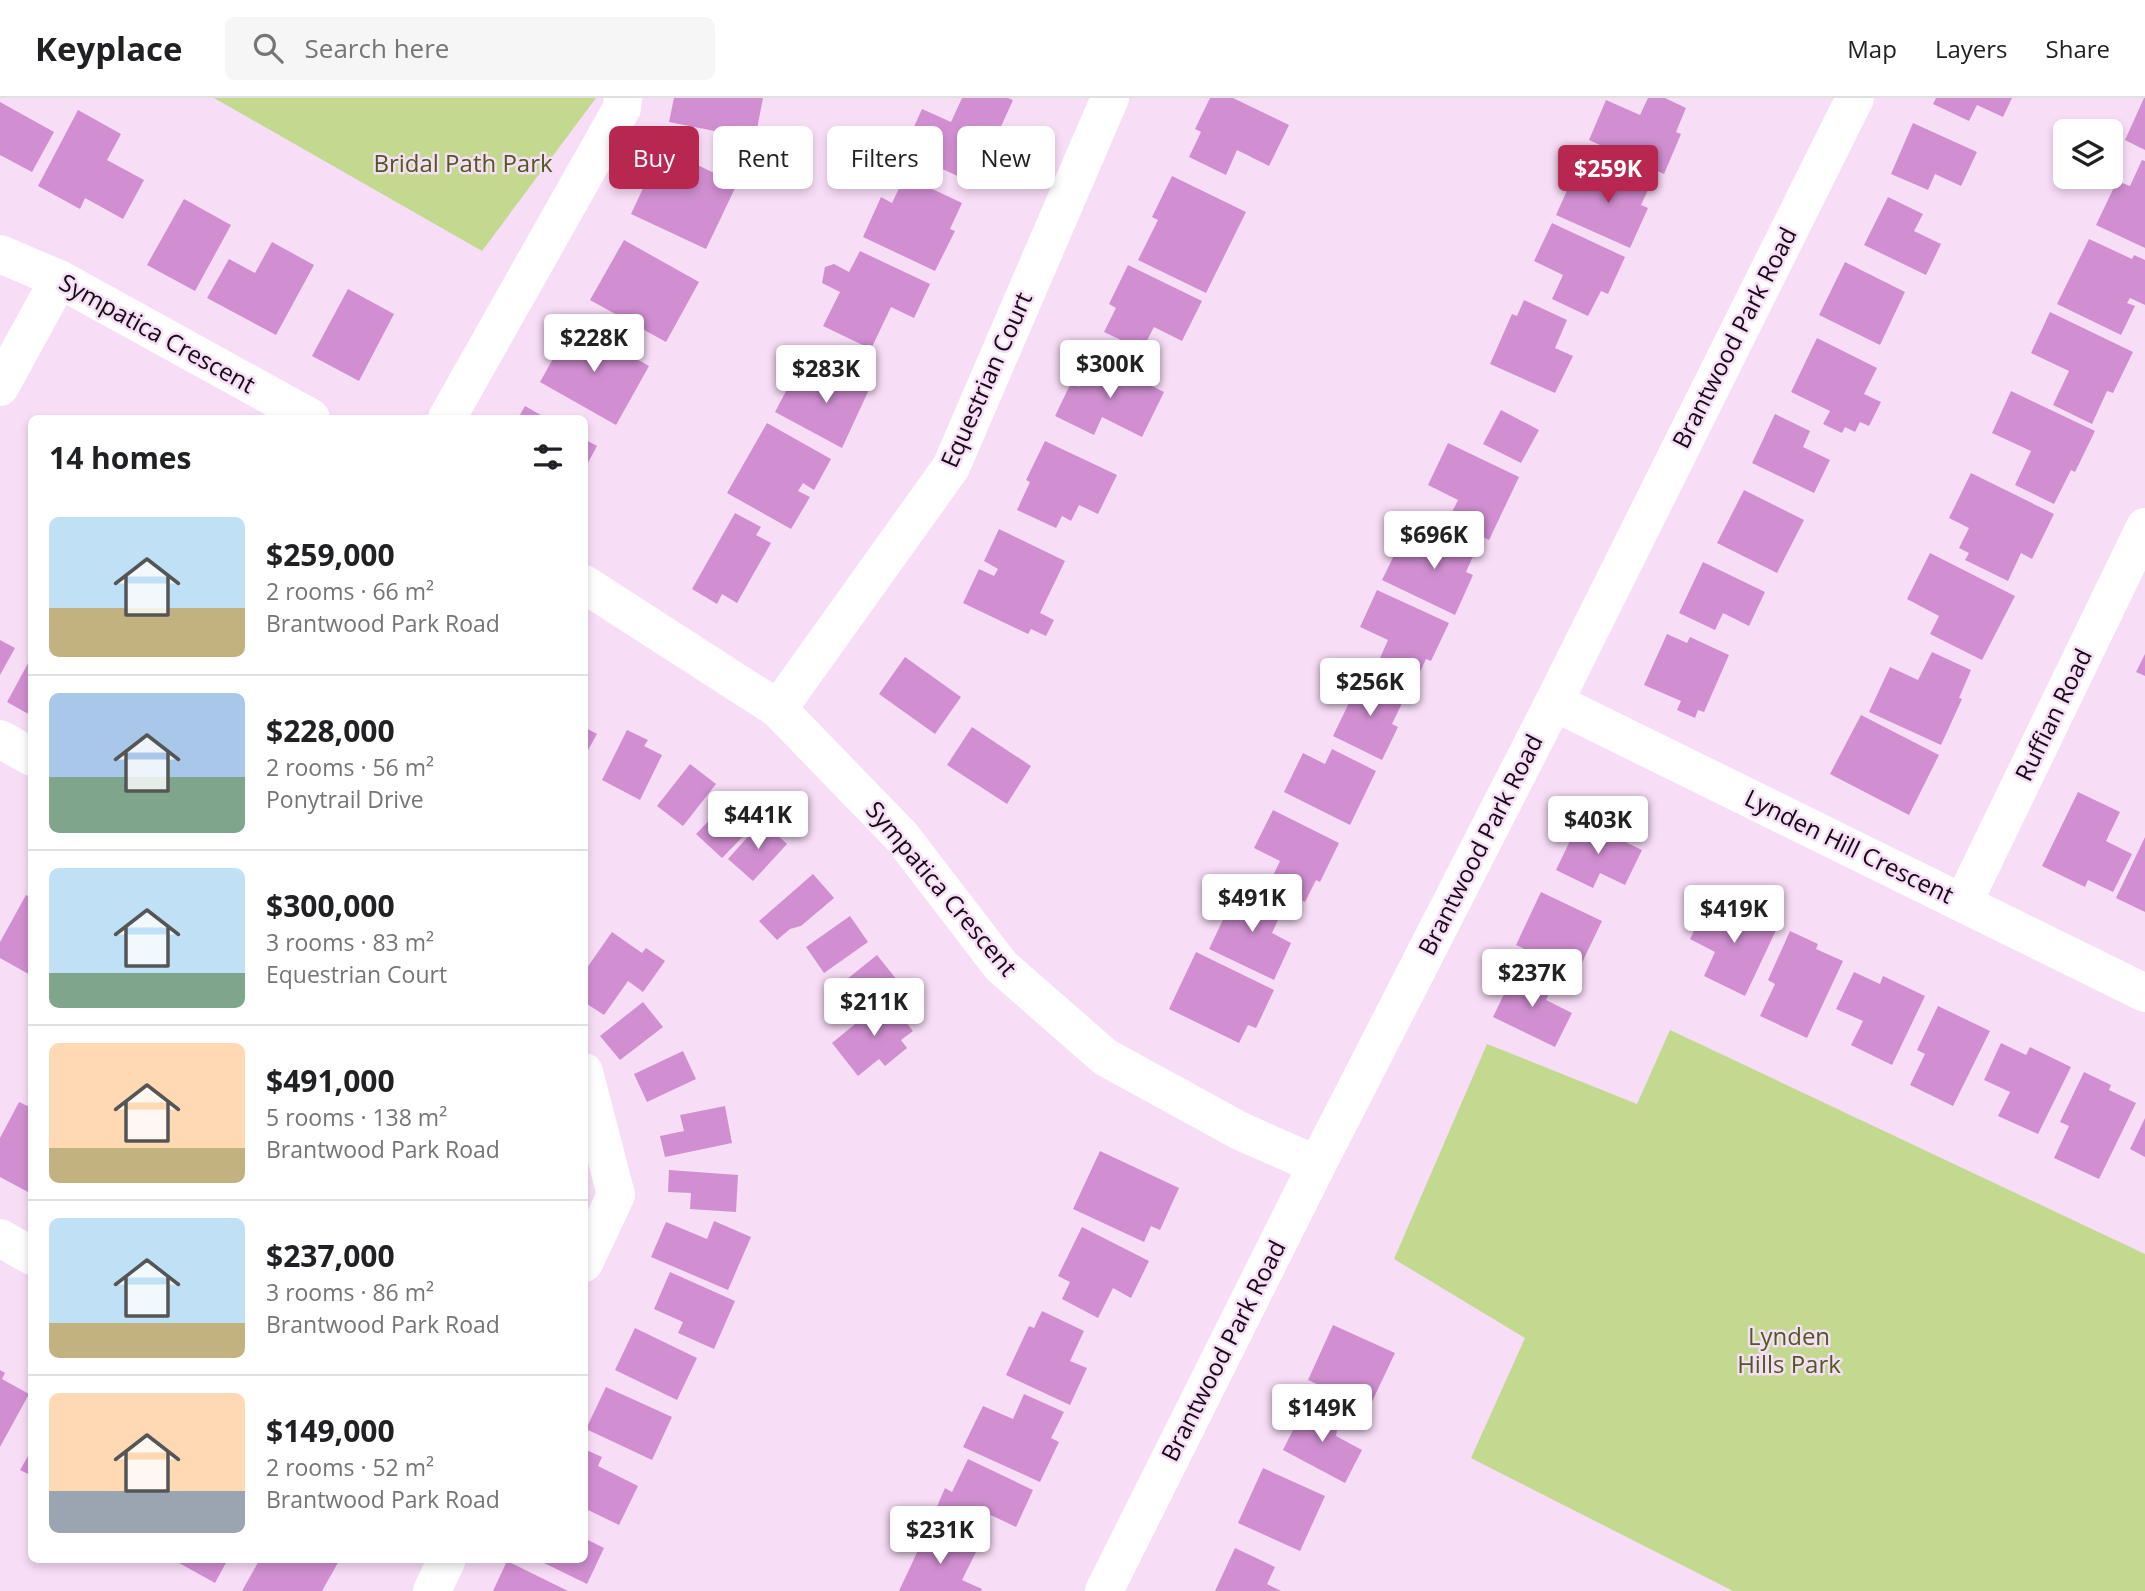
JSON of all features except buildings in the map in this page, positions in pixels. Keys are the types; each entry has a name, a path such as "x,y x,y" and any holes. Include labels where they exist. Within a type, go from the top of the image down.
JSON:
{"street":[{"path":"449,415 622,108 623,98"},
{"name":"Equestrian Court","path":"778,709 951,467 1110,98"},
{"name":"Brantwood Park Road","path":"1113,1588 1317,1165 1554,702 1856,98"},
{"name":"Sympatica Crescent","path":"0,254 59,279 307,415"},
{"path":"0,387 59,279"},
{"name":"Ruffian Road","path":"1963,904 2145,527"},
{"name":"Sympatica Crescent","path":"588,587 778,709 902,837 1001,966 1105,1057 1240,1131 1317,1165"},
{"name":"Lynden Hill Crescent","path":"1554,702 2145,993"},
{"path":"0,739 28,755"},
{"path":"588,1087 616,1195 588,1254"},
{"path":"0,1238 28,1254"},
{"path":"432,1591 445,1563"}],"green space":[{"name":"Bridal Path Park","path":"214,98 596,98 482,251"},
{"name":"Lynden Hills Park","path":"1670,1030 2145,1254 2145,1591 1733,1591 1471,1458 1525,1338 1394,1259 1487,1044 1637,1104"}]}
